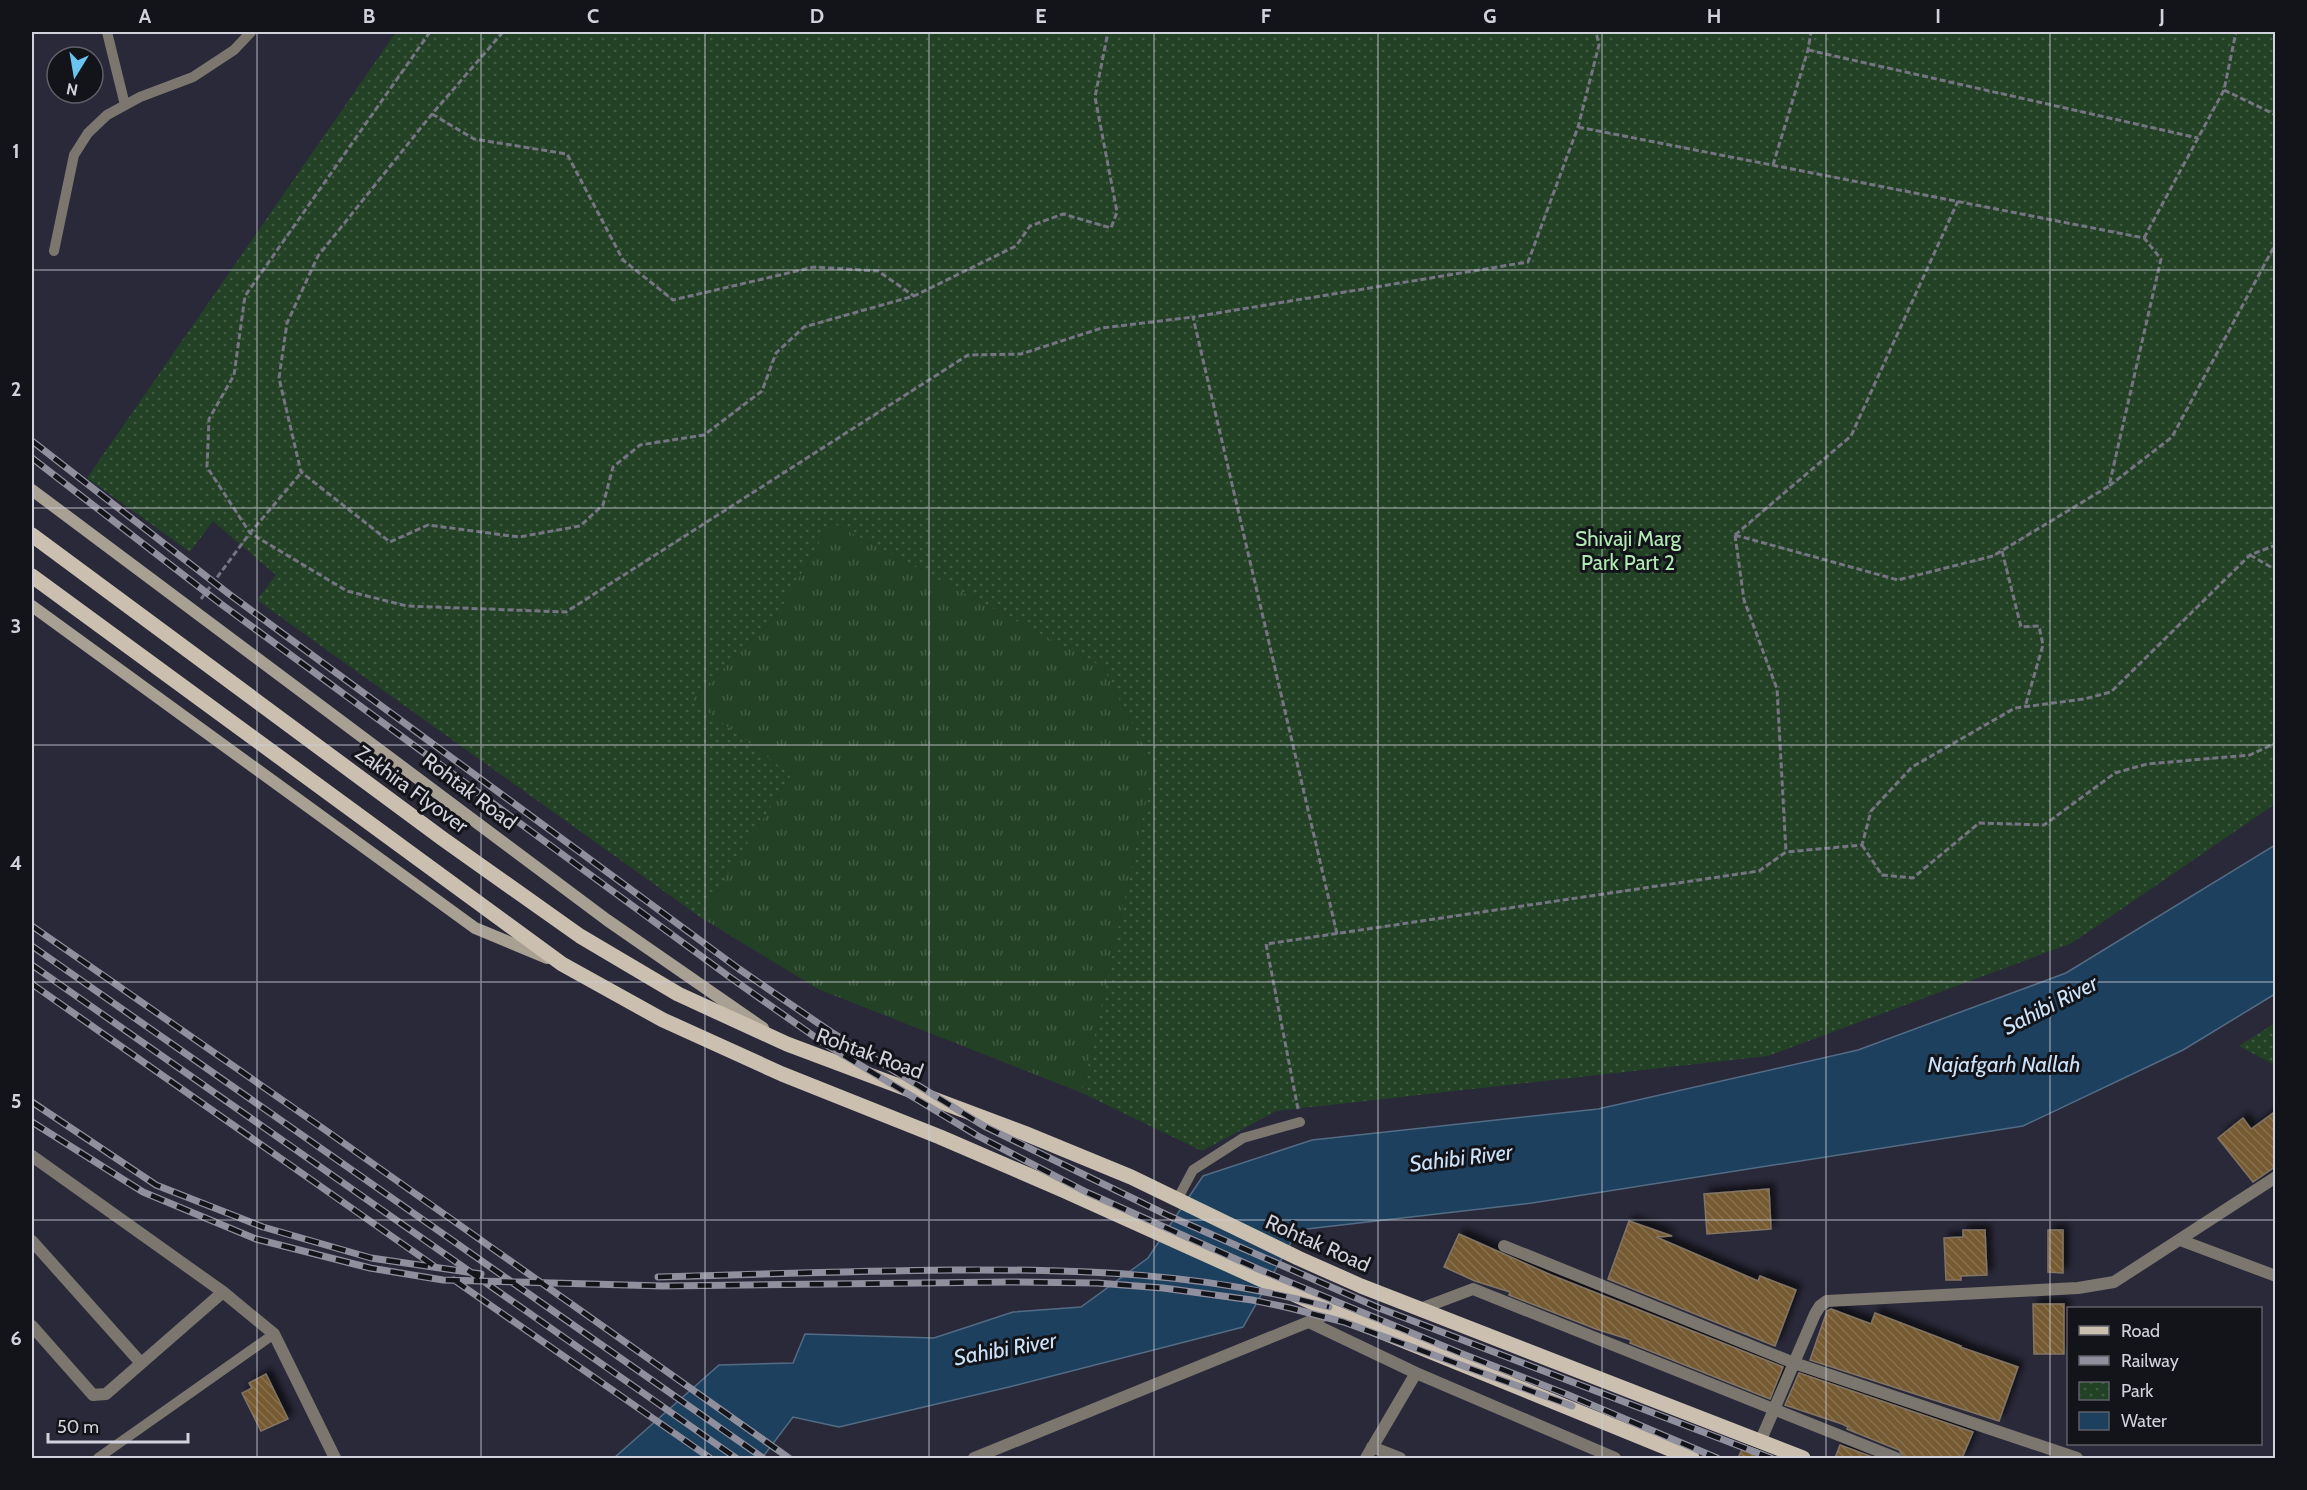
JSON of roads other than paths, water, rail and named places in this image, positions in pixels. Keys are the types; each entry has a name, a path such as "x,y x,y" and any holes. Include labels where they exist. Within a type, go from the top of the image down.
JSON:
{"main road":[{"name":"Rohtak Road","path":"32,490 607,920 787,1044 1024,1133 1131,1178 1298,1258 1420,1309 1803,1458"},
{"name":"Zakhira Flyover","path":"32,535 580,936 678,994 787,1044"},
{"path":"32,576 562,964"},
{"path":"32,606 475,928 562,964 674,1025 782,1074 940,1137 1333,1312 1692,1458"}],"street":[{"path":"32,1156 223,1292 274,1334 335,1458"},
{"path":"1760,1442 1815,1314 1827,1301 2097,1287 2114,1282 2276,1178"},
{"path":"2180,1240 2276,1276"},
{"path":"32,1241 141,1363"},
{"path":"1504,1246 1794,1363 2077,1458"},
{"path":"1420,1309 1473,1289 1896,1458"},
{"path":"32,1326 93,1395 106,1394 223,1292"},
{"path":"974,1458 1333,1312"},
{"path":"1309,1322 1416,1373 1615,1458"},
{"path":"1401,1458 1369,1453 1416,1373"}],"lane":[{"path":"107,32 125,105"},
{"path":"54,251 74,155 88,132 107,115 125,105 193,77 234,50 251,32"},
{"path":"1177,1200 1193,1170 1243,1138 1300,1122"},
{"path":"98,1458 274,1334"}],"water":[{"name":"Najafgarh Nallah","path":"2275,845 2275,994 2183,1050 2023,1126 1532,1203 1298,1230 1243,1327 1009,1387 839,1427 793,1417 762,1458 614,1458 719,1365 793,1363 805,1334 934,1338 1013,1312 1081,1307 1148,1258 1203,1176 1312,1140 1598,1109 1858,1050 2066,973"}],"railway":[{"path":"32,441 229,594 739,969 831,1032 984,1126 1167,1215 1379,1308 1771,1458"},
{"path":"32,458 221,604 731,978 825,1044 978,1136 1086,1192 1258,1269 1717,1458"},
{"path":"32,926 789,1458"},
{"path":"32,946 763,1458"},
{"path":"32,965 736,1458"},
{"path":"32,984 434,1266"},
{"path":"32,1102 156,1185 263,1227 371,1258 481,1274"},
{"path":"32,1122 143,1192 256,1239 370,1268 443,1280 663,1286 1008,1282 1097,1283 1163,1288 1252,1300 1344,1322 1572,1406"},
{"path":"658,1277 952,1270 1095,1272 1142,1275 1236,1287 1329,1307"},
{"path":"454,1280 710,1458"}],"park label":[{"name":"Shivaji Marg Park Part 2","path":"1628,550"}],"water label":[{"name":"Sahibi River","path":"2050,1005"},
{"name":"Sahibi River","path":"1461,1158"},
{"name":"Sahibi River","path":"1005,1349"}]}
